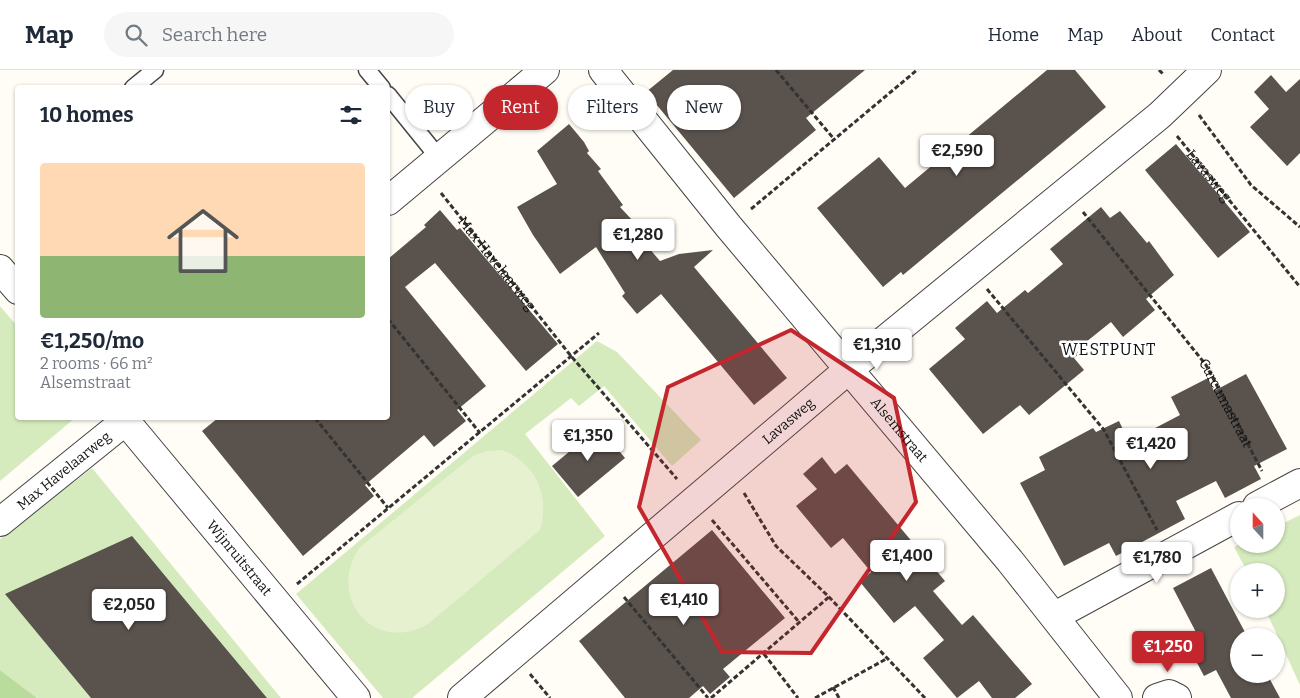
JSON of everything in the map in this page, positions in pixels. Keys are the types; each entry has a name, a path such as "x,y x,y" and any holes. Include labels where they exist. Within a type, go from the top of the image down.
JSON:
{"street":[{"path":"390,199 545,70"},
{"name":"Alsemstraat","path":"603,70 729,227 1055,616 1118,698"},
{"name":"Lavasweg","path":"462,698 848,370 1160,115 1207,70"},
{"path":"0,269 15,286"},
{"name":"Max Havelaarweg","path":"0,522 124,420"},
{"name":"Wijnruitstraat","path":"128,420 275,602 356,698"},
{"path":"1272,498 1300,483"},
{"path":"1055,616 1230,521"},
{"path":"1157,698 1169,694 1177,698"}],"lane":[{"path":"137,85 155,70"},
{"path":"367,70 380,85"},
{"path":"390,98 431,164"}],"path":[{"path":"776,70 834,139"},
{"path":"729,227 917,70"},
{"path":"1159,70 1182,93 1251,185 1300,227"},
{"name":"Lavasweg","path":"1160,115 1300,287"},
{"name":"Max Havelaarweg","path":"431,164 571,356"},
{"name":"Curcumastraat","path":"1066,191 1206,365 1265,498"},
{"path":"971,270 1104,430 1170,553"},
{"path":"390,321 480,432"},
{"path":"275,602 599,333"},
{"path":"317,420 388,508"},
{"path":"731,471 776,546 829,597 925,698"},
{"path":"607,576 710,698 829,597"},
{"path":"764,654 798,698"},
{"path":"816,698 888,658"},
{"path":"833,687 839,698"}],"highlighted area":[{"path":"791,330 894,398 916,502 811,653 722,652 639,507 668,387"}],"green space":[{"path":"0,306 15,324 15,420 73,420 0,481"},
{"path":"597,341 617,352 701,440 672,466 604,386 579,406 571,398 525,434 605,536 412,698 383,698 296,594"},
{"path":"502,450 524,463 538,482 543,505 540,530 428,624 409,631 391,632 375,627 362,617 353,603 349,586 350,567 359,548 473,456 487,451"},
{"path":"92,468 281,698 37,698 0,670 0,539"},
{"path":"1300,515 1300,685 1285,652 1285,628 1274,628 1269,618 1285,618 1285,563 1243,563 1237,553 1285,553 1285,522"},
{"path":"0,670 37,698 0,698"}],"building":[{"path":"673,70 865,70 806,118 816,130 734,198 678,130 741,130 741,85 667,85 667,117 657,105 657,85 655,85"},
{"path":"1047,70 1075,70 1106,107 903,275 901,272 883,287 817,208 879,157 905,188"},
{"path":"1271,75 1286,92 1300,79 1300,153 1287,166 1250,127 1269,109 1254,92"},
{"path":"568,125 568,130 574,130 584,142 589,151 587,153 601,169 598,171 623,205 620,207 634,222 639,231 636,233 660,261 679,254 713,250 694,267 787,378 754,405 661,294 637,314 622,296 625,293 596,247 560,274 533,235 517,207 557,184 537,151"},
{"path":"1176,144 1250,232 1218,258 1145,170"},
{"path":"1101,207 1110,218 1120,211 1147,243 1149,241 1174,275 1146,299 1155,310 1123,337 1111,322 1076,350 1079,354 1074,358 1084,370 1029,415 1020,405 983,434 929,369 965,339 955,328 987,301 997,313 1025,290 1028,293 1063,264 1050,249"},
{"path":"440,210 457,230 460,228 558,344 526,371 435,263 405,287 486,386 457,410 466,421 434,447 424,435 365,485 374,496 303,556 202,431 216,420 390,420 390,257 426,227 424,225"},
{"path":"1246,374 1287,449 1254,466 1261,479 1225,498 1216,481 1176,501 1185,519 1116,556 1109,543 1064,566 1020,483 1045,470 1039,457 1093,428 1096,432 1119,421 1127,438 1138,432 1140,436 1180,415 1171,397 1208,378 1214,391"},
{"path":"599,427 625,458 578,497 552,466"},
{"path":"822,457 835,474 847,464 945,581 933,591 962,625 973,615 1032,684 1015,698 992,698 979,681 957,698 923,658 944,640 915,606 894,623 860,582 871,572 843,538 831,548 796,506 817,489 803,474"},
{"path":"712,530 785,618 723,669 730,677 710,694 703,686 689,698 625,698 579,641"},
{"path":"132,536 267,698 91,698 5,594"},
{"path":"1211,568 1230,604 1230,618 1237,618 1243,628 1230,628 1230,683 1272,683 1280,698 1231,698 1216,670 1204,676 1187,644 1199,638 1173,588"}],"district":[{"name":"WESTPUNT","path":"1109,349"}]}
